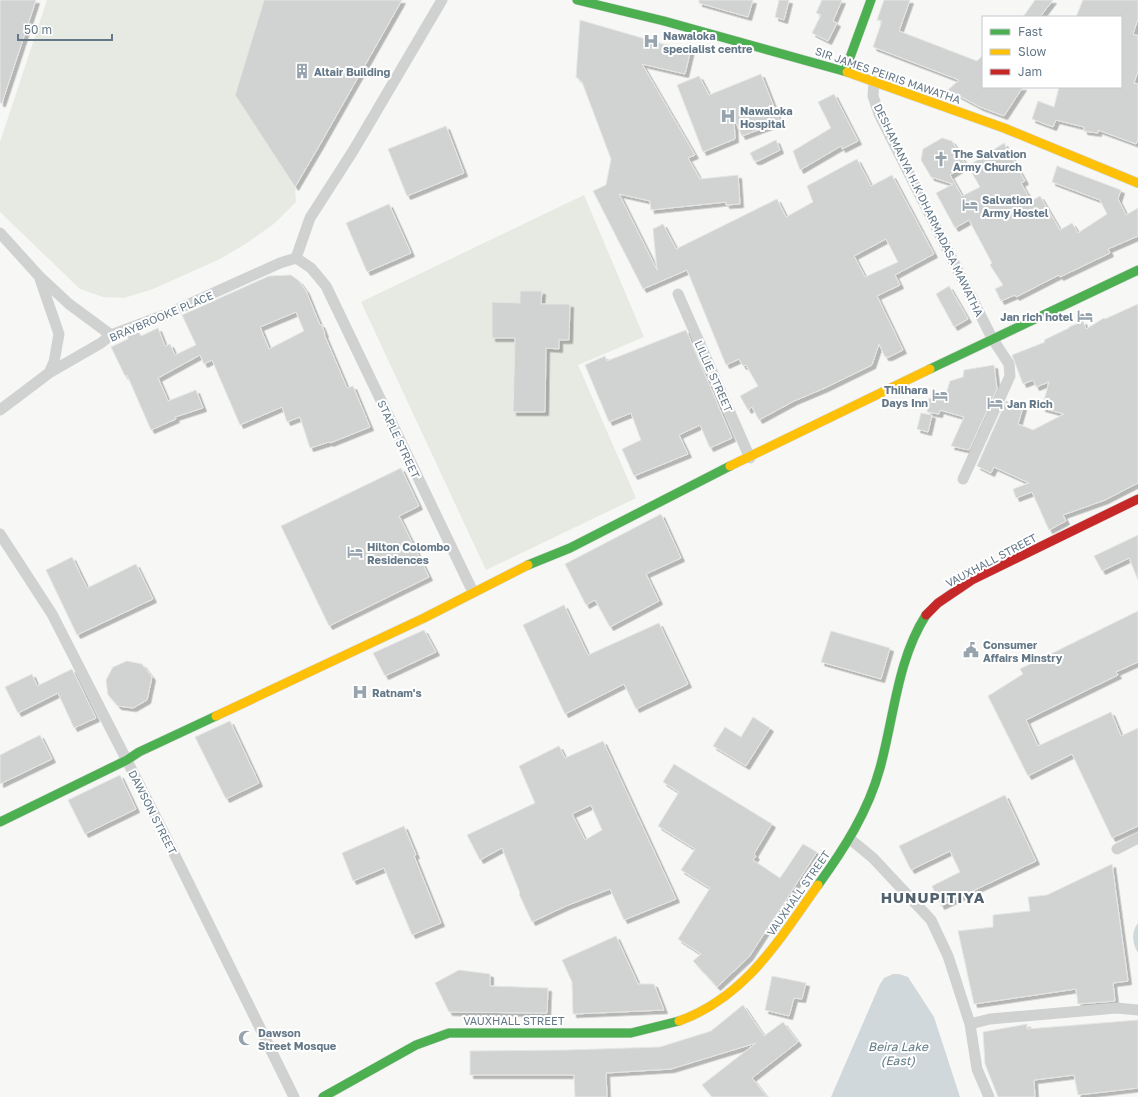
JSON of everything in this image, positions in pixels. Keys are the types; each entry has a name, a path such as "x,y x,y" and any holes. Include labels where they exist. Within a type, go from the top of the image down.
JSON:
{"main road":[{"name":"SIR JAMES PEIRIS MAWATHA","path":"577,0 664,21 845,71 1004,128 1138,183"},
{"path":"845,71 871,0"},
{"path":"0,822 127,760 139,752 431,615 472,592 546,556 570,548 662,500 992,338 1138,270"},
{"name":"VAUXHALL STREET","path":"323,1097 430,1039 449,1033 630,1033 657,1029 693,1017 729,996 751,976 850,839 867,804 880,768 887,733 912,640 929,612 948,595 972,580 1138,499"}],"street":[{"path":"296,258 310,218 353,150 442,0"},
{"name":"DESHAMANYA H.K DHARMADASA MAWATHA","path":"874,81 873,96 879,114 992,338 1009,364 1010,376 963,479"},
{"path":"0,233 39,276 69,304 111,335"},
{"name":"STAPLE STREET","path":"296,258 311,268 326,286 472,592"},
{"name":"BRAYBROOKE PLACE","path":"0,410 49,372 101,343 111,335 168,314 296,258"},
{"path":"39,276 59,334 54,362 49,372"},
{"name":"LILLIE STREET","path":"678,294 750,458"},
{"name":"DAWSON STREET","path":"0,534 52,614 127,760 294,1097"},
{"path":"1117,849 1138,838"},
{"path":"850,839 873,858 931,920 948,956 970,1024 978,1069 989,1097"},
{"path":"970,1024 990,1019 1117,1008 1138,1010"}],"shaded area":[{"path":"47,0 264,0 235,95 295,187 296,202 275,223 247,243 220,259 153,289 124,298 103,297 80,289 0,212 0,142"},
{"path":"584,195 644,337 578,365 636,498 486,570 361,302"}],"water":[{"path":"1138,923 1138,953 1134,945 1133,934"},
{"name":"Beira Lake (East)","path":"893,974 908,977 934,1017 960,1097 831,1097 880,984 884,978"}],"building":[{"path":"0,0 36,0 2,103 0,103"},
{"name":"Altair Building","path":"264,0 402,0 295,187 235,95"},
{"path":"699,0 753,0 748,17 699,3"},
{"path":"779,0 789,0 784,20 775,17"},
{"path":"822,0 842,0 833,21 837,23 828,41 812,33 821,15 816,13"},
{"path":"884,0 910,0 899,31 977,61 982,56 982,88 1022,88 1004,116 980,107 948,90 959,80 873,47 882,21 877,20"},
{"path":"1035,0 1053,0 1041,16 1024,16"},
{"path":"1083,0 1138,0 1138,19 1133,34 1138,36 1138,71 1134,83 1138,84 1138,139 1136,144 1098,130 1098,133 1084,131 1084,127 1056,120 1053,127 1032,119 1038,101 1054,107 1059,88 1122,88 1122,16 1076,16"},
{"path":"580,20 663,44 691,49 685,74 642,64 695,155 688,158 700,179 738,175 740,204 726,205 726,202 651,210 650,201 619,194 657,270 653,229 663,224 676,249 777,199 786,217 813,202 807,186 857,159 871,186 892,175 934,254 895,275 900,285 877,296 903,350 889,357 885,357 879,344 872,365 794,401 759,420 752,407 748,410 740,396 758,386 746,365 743,366 739,359 726,365 687,270 643,289 593,191 606,185 611,159 582,82 576,77","holes":["886,239 898,262 865,277 854,256"]},
{"name":"Nawaloka Hospital","path":"761,74 780,122 742,136 734,119 735,139 703,152 677,85 699,76 709,95"},
{"path":"834,94 858,141 842,149 841,146 800,170 793,151 831,128 818,102"},
{"path":"446,126 464,173 407,196 388,149"},
{"path":"942,138 952,141 966,165 950,175 962,196 980,187 968,166 1004,143 1025,181 1021,183 1031,201 1040,196 1060,230 1072,223 1078,233 1107,214 1100,200 1052,182 1057,166 1121,190 1118,199 1126,215 1138,208 1138,236 1108,249 1110,253 1060,277 1059,275 1016,297 1015,295 1001,301 995,289 1003,285 990,265 992,263 969,220 955,228 936,193 953,184 931,177 921,160 923,149"},
{"path":"776,140 780,150 758,161 754,161 750,153"},
{"path":"389,204 411,253 367,272 346,223"},
{"path":"291,275 299,281 306,291 347,388 353,386 370,427 330,443 329,442 310,448 300,417 287,422 282,407 240,425 212,360 204,364 200,355 158,378 168,401 196,390 203,408 175,417 176,419 151,430 127,375 125,376 111,347 128,339 128,336 139,332 141,336 158,328 165,346 170,344 175,355 196,345 182,315 269,276","holes":["296,312 304,331 269,349 260,327"]},
{"path":"949,286 968,319 954,327 936,294"},
{"path":"520,291 542,291 541,304 570,304 569,340 559,340 559,349 546,348 545,412 513,412 515,338 492,338 492,302 520,303"},
{"path":"1138,304 1138,483 1105,500 1063,515 1066,521 1049,530 1032,492 1016,498 1013,489 1029,483 994,467 991,473 977,466 1006,401 1023,407 1018,424 1033,430 1064,414 1042,408 1049,382 1036,387 1033,380 1023,384 1012,355 1045,342 1044,340 1083,321 1086,329 1104,318 1105,319"},
{"path":"686,330 732,438 710,448 700,425 679,435 688,454 634,476 622,449 641,440 631,413 609,422 585,365 605,356 607,361"},
{"path":"994,365 997,389 969,450 951,446 964,417 940,410 939,414 927,412 929,398 944,400 950,381 963,377 964,370"},
{"path":"921,413 932,415 928,432 917,429"},
{"name":"Hilton Colombo Residences","path":"401,468 419,506 399,516 429,577 329,626 281,526"},
{"path":"661,514 681,558 646,574 659,601 610,627 595,600 586,605 565,564"},
{"path":"1138,535 1138,580 1129,558 1102,571 1094,556"},
{"path":"72,557 87,588 136,564 153,599 77,635 46,570"},
{"path":"564,605 588,655 659,623 688,684 636,709 624,684 565,714 523,625"},
{"path":"1138,611 1138,662 1116,672 1118,675 1026,720 1038,746 1111,712 1121,736 1138,728 1138,826 1112,838 1072,754 1028,776 988,696 1023,674 1020,669"},
{"path":"424,630 436,652 385,676 373,653"},
{"path":"831,631 890,648 881,679 821,662"},
{"path":"127,661 142,664 152,677 147,700 133,708 118,706 108,695 106,680 113,667"},
{"path":"72,669 96,718 74,728 58,693 18,713 5,687 32,674 37,686"},
{"path":"753,717 770,728 746,766 713,746 725,727 741,737"},
{"path":"230,721 259,783 226,799 195,737"},
{"path":"40,735 52,759 0,784 0,755"},
{"path":"603,741 676,899 624,920 610,889 566,906 532,922 519,894 520,893 502,848 480,860 467,835 535,803 519,766 559,746 565,758","holes":["591,805 602,830 585,840 572,814"]},
{"path":"674,764 772,824 754,854 756,856 753,860 780,878 803,844 817,852 749,957 717,987 693,961 701,954 678,939 710,888 681,870 695,849 658,826 679,792 663,782"},
{"path":"120,775 136,809 85,834 68,800"},
{"path":"1005,795 1036,861 941,906 932,886 960,872 950,851 911,870 899,846"},
{"path":"404,826 416,855 414,856 441,923 412,935 384,868 353,881 342,853"},
{"path":"1112,864 1128,981 1113,983 1115,1001 1078,1004 1076,989 974,1004 958,931 993,927 993,915 1030,911 1028,897 1047,895"},
{"path":"616,936 638,984 654,984 664,1010 573,1014 572,982 562,960"},
{"path":"459,970 490,974 490,986 548,988 547,1013 449,1012 435,983"},
{"path":"772,976 806,983 802,999 794,998 789,1016 765,1010"},
{"path":"743,1005 764,1036 783,1022 798,1042 752,1078 767,1097 712,1097 702,1085 756,1043 671,1069 606,1073 607,1097 575,1097 574,1075 470,1075 470,1051 660,1047 711,1031"},
{"path":"1138,1020 1138,1088 1078,1095 1074,1075 1034,1080 1035,1097 998,1097 985,1064 983,1032 1027,1024 1027,1029"}],"traffic: fast":[{"path":"577,0 664,21 847,72"},
{"path":"845,71 871,0"},
{"path":"930,369 1138,270"},
{"path":"528,565 570,548 730,466"},
{"path":"818,885 846,844 869,800 885,749 902,670 916,632 926,615"},
{"path":"0,822 127,760 139,752 216,716"},
{"path":"323,1097 416,1045 449,1033 631,1033 679,1021"}],"traffic: slow":[{"path":"847,72 1004,128 1138,183"},
{"path":"730,466 930,369"},
{"path":"216,716 424,618 528,565"},
{"path":"679,1021 703,1011 723,998 742,982 759,965 774,946 818,885"}],"traffic: jam":[{"path":"926,615 938,603 972,580 1138,499"}],"place":[{"name":"Nawaloka specialist centre","path":"651,41"},
{"name":"Altair Building","path":"302,71"},
{"name":"Nawaloka Hospital","path":"728,116"},
{"name":"The Salvation Army Church","path":"941,159"},
{"name":"Salvation Army Hostel","path":"970,205"},
{"name":"Jan rich hotel","path":"1085,316"},
{"name":"Thilhara Days Inn","path":"940,395"},
{"name":"Jan Rich","path":"995,403"},
{"name":"Hilton Colombo Residences","path":"355,552"},
{"name":"Consumer Affairs Minstry","path":"971,650"},
{"name":"Ratnam's","path":"360,692"},
{"name":"Dawson Street Mosque","path":"246,1038"}],"district":[{"name":"HUNUPITIYA","path":"933,897"}]}
